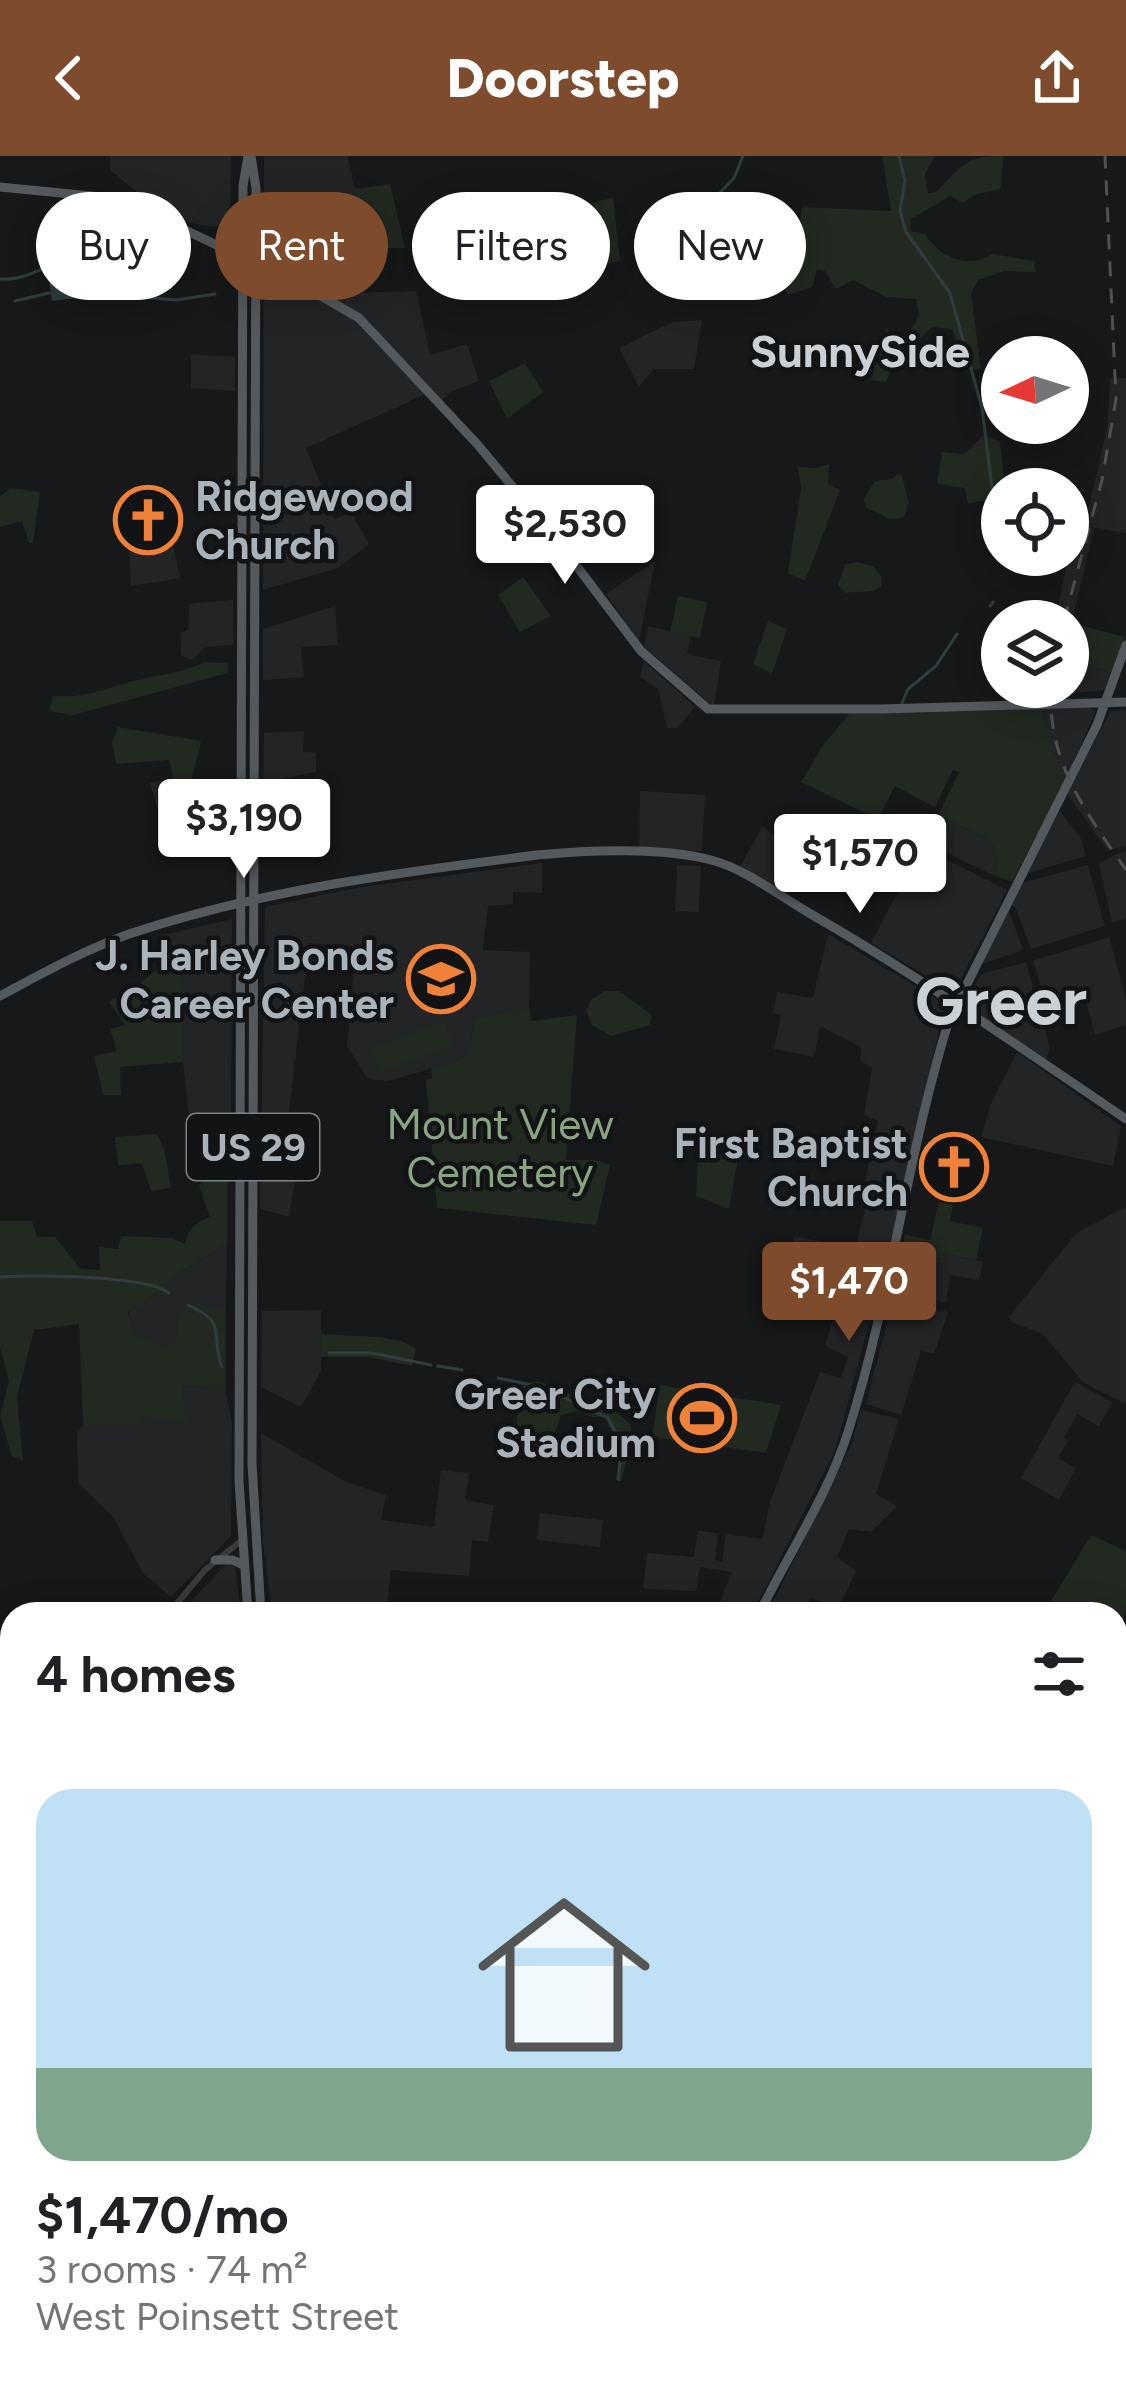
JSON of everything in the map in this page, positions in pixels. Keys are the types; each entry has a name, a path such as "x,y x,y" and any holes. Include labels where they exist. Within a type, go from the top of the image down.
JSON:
{"main road":[{"name":"US 29","path":"243,192 249,156"},
{"name":"US 29","path":"249,156 256,192"},
{"path":"0,187 121,199 215,244"},
{"name":"US 29","path":"243,300 242,1540 247,1602"},
{"name":"US 29","path":"255,300 251,1464 260,1602"},
{"path":"328,300 373,329 528,505 641,651 703,706 715,711 1126,702"},
{"path":"765,1602 847,1434 894,1260 936,1062 957,1004 1107,702 1126,645"},
{"path":"0,996 110,941 241,905 358,881 577,852 697,857 717,862 775,892 957,1004 1126,1119"},
{"path":"215,1560 230,1559 243,1565"}],"street":[{"path":"178,1602 215,1560 242,1540"}],"shaded area":[{"path":"110,156 231,156 230,192 215,192 215,226 205,226 191,223 191,192 137,192 110,170"},
{"path":"264,156 347,156 355,189 355,192 264,192"},
{"path":"412,291 430,355 467,344 479,381 450,392 437,406 426,394 306,448 335,519 351,512 369,544 338,568 263,590 264,300 388,300 388,292"},
{"path":"702,320 694,369 654,369 639,387 619,348 673,322"},
{"path":"191,354 235,357 235,391 191,388"},
{"path":"1126,378 1126,533 1094,528 1089,549 1089,506 1107,430 1110,379"},
{"path":"128,529 170,532 180,578 131,586"},
{"path":"655,561 639,641 606,594"},
{"path":"1064,576 1083,576 1077,600 1060,600"},
{"path":"233,600 233,645 205,647 192,660 181,655 180,633 188,630 189,604"},
{"path":"335,606 338,645 301,647 304,677 263,680 263,629"},
{"path":"648,626 691,636 687,654 721,661 714,707 644,647"},
{"path":"644,661 695,707 677,728 667,728 658,689 640,677"},
{"path":"1089,666 1113,672 1104,690 1089,692"},
{"path":"1089,707 1095,712 1064,784 1041,708"},
{"path":"1126,710 1126,845 1108,851 1067,793 1111,711"},
{"path":"304,731 303,752 316,753 316,772 263,783 264,733"},
{"path":"640,791 705,795 702,851 639,849"},
{"path":"1060,811 1080,837 1086,856 1029,873 1026,871"},
{"path":"938,816 991,840 999,863 993,875 925,843"},
{"path":"762,827 801,849 779,889 740,867"},
{"path":"922,847 1007,890 954,992 871,943"},
{"path":"1126,850 1126,918 1112,923 1099,863"},
{"name":"J. Harley Bonds Career Center","path":"542,863 542,893 513,892 513,904 488,906 483,950 530,952 529,1007 474,1019 470,1052 458,1061 388,1081 368,1079 347,1046 356,946 309,943 289,1112 278,1128 278,1140 300,1151 289,1217 260,1209 265,907 362,887"},
{"path":"677,865 701,866 699,912 675,911"},
{"path":"1088,865 1105,926 1031,949 1011,904 1022,883"},
{"path":"1008,908 1023,950 982,964"},
{"path":"232,919 227,1152 221,1141 191,1134 180,967 168,934"},
{"path":"828,934 945,1004 896,1221 835,1451 758,1602 720,1602 732,1572 700,1567 696,1591 643,1589 647,1553 694,1557 698,1531 718,1533 715,1560 722,1562 726,1534 763,1539 770,1502 820,1372 841,1378 848,1357 825,1346 839,1300 806,1288 812,1264 789,1257 794,1236 855,1249 878,1121 864,1115 872,1068 860,1060 861,1047 820,1026 814,1057 774,1049 781,1015 773,1013 777,992 813,998"},
{"path":"1109,937 1126,998 1126,1025 1095,1035 1082,986 1044,996 1033,961"},
{"path":"1026,962 1050,1048 1046,1059 967,1007 981,974"},
{"path":"1017,1052 1121,1126 1113,1166 981,1137 992,1101"},
{"path":"1126,1207 1126,1404 1084,1383 1043,1334 1009,1317 1076,1233"},
{"path":"227,1243 226,1309 197,1309 166,1349 133,1333 130,1307 145,1304 176,1275"},
{"path":"944,1253 983,1262 979,1280 950,1275 946,1303 894,1291 902,1255 940,1264"},
{"path":"893,1299 948,1312 934,1354 921,1351 901,1415 866,1404"},
{"path":"321,1310 321,1371 301,1407 261,1387 262,1311"},
{"path":"1075,1382 1112,1402 1099,1426 1077,1414 1064,1438 1068,1441 1058,1458 1076,1468 1059,1500 1021,1478"},
{"path":"181,1386 226,1393 232,1422 231,1536 171,1597 143,1573 113,1517 78,1483 77,1433 83,1425 137,1425 141,1416"},
{"path":"861,1410 899,1419 876,1494 897,1506 871,1532 849,1529 837,1557 856,1571 841,1602 811,1598 809,1602 773,1602 851,1446"},
{"path":"261,1433 348,1483 386,1495 381,1520 434,1527 441,1470 469,1473 465,1500 494,1505 488,1542 472,1540 469,1576 391,1570 388,1602 271,1602 263,1541"},
{"path":"540,1513 603,1520 600,1547 537,1540"},
{"path":"228,1562 235,1566 240,1602 190,1602"}],"green space":[{"path":"882,156 935,156 925,174 928,193 936,192 972,161 1003,156 1001,189 974,195 963,203 950,196 911,219 910,231 925,234 954,259 973,261 992,254 1034,261 1036,272 1004,271 978,280 971,294 981,369 961,369 952,329 932,327 919,340 910,331 919,316 916,299 887,297 853,280 836,289 825,271 817,270 812,287 806,289 806,207 891,211"},
{"path":"390,184 405,248 388,248 388,192 355,189"},
{"path":"610,198 620,260 610,264"},
{"path":"886,328 901,342 886,382 871,380"},
{"path":"525,363 543,392 507,419 489,381"},
{"path":"981,438 981,444 1000,444 1003,468 981,468 981,501 968,504 965,488 937,484 942,452 964,454"},
{"path":"829,464 828,484 840,490 805,581 788,573 801,488 798,467"},
{"path":"902,475 909,503 903,518 890,519 866,508 864,498 875,481"},
{"path":"10,488 40,492 33,543 22,521 0,527 0,497"},
{"path":"845,564 873,566 882,577 881,586 845,593 838,585"},
{"path":"523,577 551,616 520,632 498,595"},
{"path":"678,596 707,602 700,638 670,632"},
{"path":"768,621 787,629 772,674 753,664"},
{"path":"1089,627 1125,637 1113,672 1089,666"},
{"path":"204,662 228,663 228,673 73,715 49,711 53,696 86,694"},
{"path":"1041,708 1064,784 1012,882 993,875 999,863 991,840 938,816 959,772 953,770 935,807 895,786 878,819 801,782 850,713"},
{"path":"118,727 201,741 189,790 188,819 160,818 150,783 173,779 169,760 116,764 112,743"},
{"path":"168,934 184,988 183,1062 120,1067 121,1095 103,1095 94,1056 117,1051 110,1029 125,1025 109,1002 163,964 158,936"},
{"path":"605,991 619,991 652,1015 650,1025 611,1036 592,1025 586,1010"},
{"name":"Mount View Cemetery","path":"529,1007 531,1021 577,1015 566,1160 610,1165 596,1225 437,1208 426,1080 432,1079 431,1068 458,1061 470,1052 474,1019"},
{"path":"444,1021 453,1046 380,1072 371,1048"},
{"path":"157,1134 171,1188 151,1191 142,1163 118,1165 115,1137"},
{"path":"227,1152 227,1243 176,1275 143,1306 133,1306 128,1312 133,1333 166,1348 177,1340 177,1317 197,1309 226,1309 226,1393 182,1386 186,1422 142,1416 138,1425 83,1425 79,1324 34,1330 17,1397 23,1461 11,1455 0,1415 9,1381 0,1347 0,1221 32,1221 37,1237 55,1237 81,1269 100,1270 99,1247 118,1249 121,1236 172,1238 185,1244 193,1227 210,1217 199,1185"},
{"path":"698,1152 738,1159 729,1209 696,1196"},
{"path":"939,1202 953,1205 950,1221 983,1228 976,1260 944,1253 941,1264 902,1255 905,1235 930,1240"},
{"path":"321,1334 402,1341 416,1349 412,1366 369,1357 321,1357"},
{"path":"538,1381 606,1403 631,1425 633,1440 621,1481 617,1481 620,1448 604,1416 577,1411 561,1415 553,1439 514,1439 521,1386"},
{"name":"Greer City Stadium","path":"660,1385 781,1405 766,1453 652,1437"},
{"path":"1091,1535 1126,1551 1126,1602 1050,1602"}],"waterway":[{"path":"721,192 734,178 743,156"},
{"path":"899,156 905,181 900,211 906,232 950,293 982,408 990,468"},
{"path":"0,279 36,272"},
{"path":"191,298 215,294"},
{"path":"15,301 36,296"},
{"path":"902,703 908,689 936,666 957,634"},
{"path":"0,1277 114,1280 169,1293"},
{"path":"188,1305 214,1324 222,1367"},
{"path":"329,1353 372,1353 431,1365"},
{"path":"438,1366 462,1370"},
{"path":"498,1378 541,1387 608,1418 622,1445 618,1479"},
{"path":"619,1436 635,1437"}],"railway":[{"path":"1070,600 1102,480 1116,399 1105,156"},
{"path":"1051,708 1055,739 1072,785 1126,870"}],"place":[{"name":"Ridgewood Church","path":"148,520"},
{"name":"J. Harley Bonds Career Center","path":"441,979"},
{"name":"First Baptist Church","path":"954,1167"},
{"name":"Greer City Stadium","path":"702,1418"}],"district":[{"name":"SunnySide","path":"860,351"},
{"name":"Greer","path":"1001,1001"}]}
